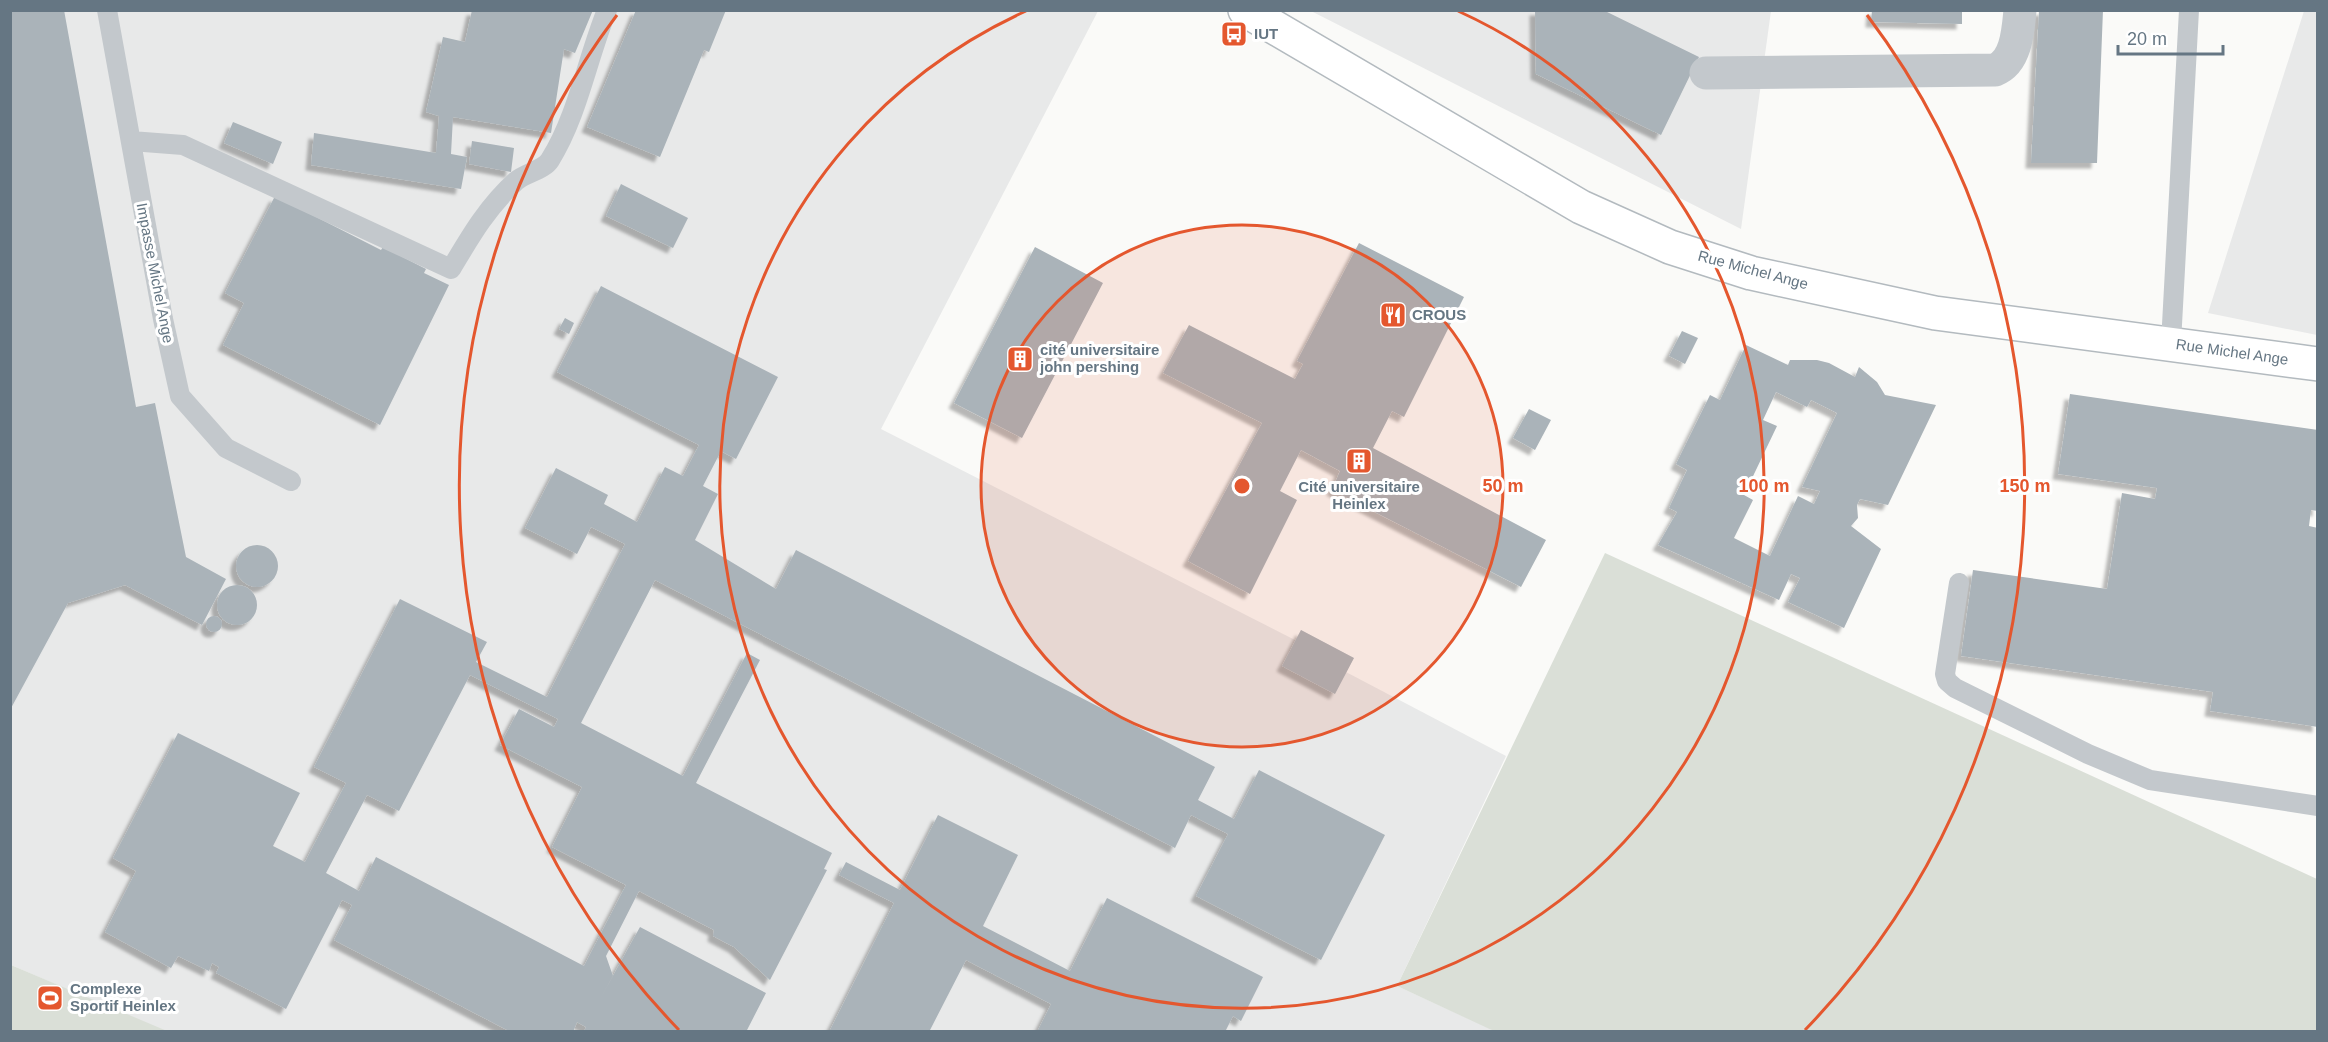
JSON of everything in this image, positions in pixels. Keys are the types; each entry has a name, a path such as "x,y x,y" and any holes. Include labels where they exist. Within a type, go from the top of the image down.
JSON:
{"street":[{"name":"Rue Michel Ange","path":"1245,10 1581,207 1670,247 1751,273 1935,313 2318,364"},
{"path":"1706,72 1995,70 2005,66 2010,58 2020,10"}],"lane":[{"name":"Impasse Michel Ange","path":"107,10 162,319 180,396 226,448 291,481"},
{"path":"131,141 183,145 451,269 487,211 518,180 549,162 575,104 592,47 607,10"},
{"path":"2170,343 2189,10"},
{"path":"1959,583 1945,674 1947,681 1955,688 2088,754 2150,780 2318,806"}],"shaded area":[{"path":"10,11 1098,11 881,429 1295,640 1301,630 1354,658 1346,672 1506,756 1397,986 1491,1029 1490,1031 167,1032 11,965"},
{"path":"1311,11 1771,11 1741,229"},
{"path":"2304,11 2318,11 2317,335 2208,313"},
{"path":"1605,553 2317,879 2317,1031 1496,1032 1397,986"},
{"name":"Complexe Sportif Heinlex","path":"11,965 167,1031 11,1031"}],"building":[{"path":"10,10 64,10 136,407 155,403 186,557 226,579 202,625 125,585 68,603 10,710"},
{"path":"472,10 593,10 575,53 564,49 551,133 453,117 451,154 467,157 461,189 311,165 314,133 436,153 439,116 426,112 443,37 465,42"},
{"path":"636,10 726,10 709,52 704,50 660,157 587,127"},
{"path":"1535,10 1603,10 1699,57 1661,135 1536,74"},
{"path":"1872,10 1962,10 1962,24 1871,22"},
{"path":"2039,10 2103,10 2097,163 2031,163"},
{"path":"233,122 282,142 273,164 224,143"},
{"path":"472,141 514,148 511,172 469,164"},
{"path":"621,184 688,218 673,248 606,216"},
{"path":"275,196 381,250 383,247 426,269 424,273 449,285 380,425 223,345 244,303 225,293"},
{"name":"Cité universitaire Heinlex","path":"1359,243 1464,297 1404,417 1392,411 1373,448 1546,540 1521,587 1332,490 1340,471 1301,450 1280,491 1297,500 1250,594 1188,561 1262,423 1163,373 1189,325 1295,379 1303,364 1297,361"},
{"name":"cité universitaire john pershing","path":"1035,247 1103,283 1022,438 954,403"},
{"path":"601,286 778,377 736,459 721,451 703,486 718,494 695,540 776,589 796,550 1215,767 1198,800 1234,819 1259,770 1385,835 1321,960 1196,896 1228,834 1191,815 1175,848 655,580 581,723 683,776 747,653 760,660 696,783 832,853 824,869 827,870 770,980 734,947 713,936 714,930 639,891 606,956 613,976 640,927 766,993 746,1032 584,1032 586,1027 577,1022 573,1032 511,1032 334,940 352,905 342,900 286,1009 216,973 219,967 212,963 209,971 178,956 171,968 105,932 136,871 113,858 178,733 300,793 273,846 305,862 346,783 314,767 400,599 487,642 476,662 547,697 625,544 591,527 577,554 525,528 556,468 608,495 604,504 637,522 665,467 683,476 699,445 557,372","holes":["470,675 558,719 554,727 519,709 500,745 582,787 552,847 626,885 584,966 376,857 359,891 326,873 367,795 399,811"]},
{"path":"565,318 574,323 569,334 559,329"},
{"path":"1682,331 1698,338 1685,364 1669,356"},
{"path":"1746,345 1788,365 1790,360 1817,360 1829,363 1855,377 1859,367 1877,382 1885,395 1936,405 1888,505 1860,499 1857,505 1858,518 1851,526 1881,549 1844,628 1788,602 1800,578 1791,574 1779,600 1658,545 1677,512 1669,508 1687,470 1676,464 1710,395 1720,400","holes":["1776,392 1807,407 1811,400 1837,413 1802,487 1820,491 1814,504 1798,496 1770,556 1734,538 1753,500 1744,495 1777,426 1763,420"]},
{"path":"2070,394 2318,430 2318,511 2311,510 2309,526 2318,528 2318,727 2210,711 2213,692 1961,656 1973,570 2107,589 2122,493 2155,499 2157,488 2058,474"},
{"path":"1529,409 1551,420 1535,450 1513,438"},
{"path":"257,545 272,551 278,566 272,581 257,587 242,581 236,566 242,551"},
{"path":"237,585 251,591 257,605 251,619 237,625 223,619 217,605 223,591"},
{"path":"214,616 220,618 222,624 220,630 214,632 208,630 206,624 208,618"},
{"path":"1301,630 1354,658 1335,694 1282,666"},
{"path":"938,815 1018,855 983,926 1070,971 1107,898 1263,977 1241,1021 1233,1016 1225,1032 1037,1032 1051,1004 966,960 929,1032 829,1032 894,903 839,875 846,862 900,890"}],"place":[{"name":"IUT","path":"1234,34"},
{"name":"CROUS","path":"1393,315"},
{"name":"cité universitaire john pershing","path":"1020,359"},
{"name":"Cité universitaire Heinlex","path":"1359,461"},
{"name":"Complexe Sportif Heinlex","path":"50,998"}]}
